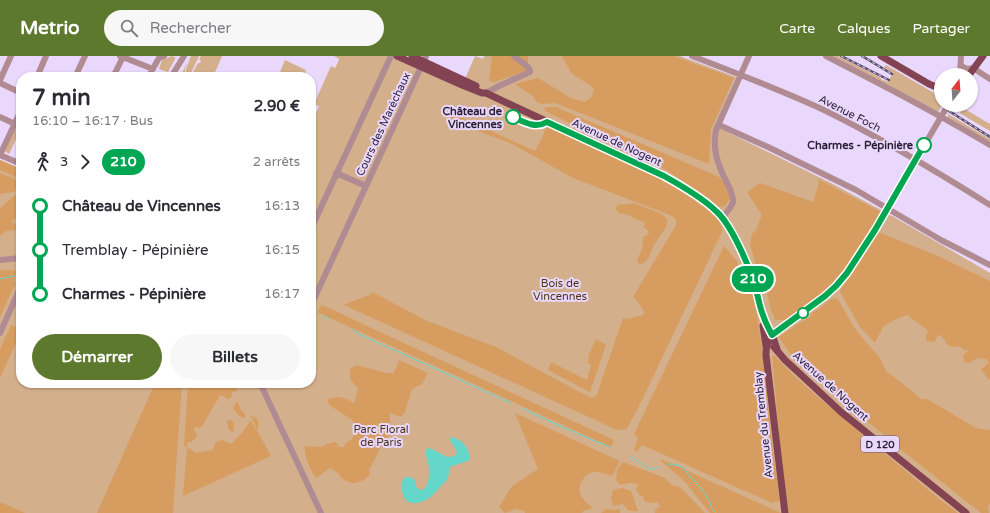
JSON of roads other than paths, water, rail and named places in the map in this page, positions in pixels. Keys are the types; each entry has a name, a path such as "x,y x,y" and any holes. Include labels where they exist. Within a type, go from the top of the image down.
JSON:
{"main road":[{"name":"D 120","path":"397,56 422,63"},
{"name":"D 120","path":"412,56 422,63"},
{"path":"881,56 933,86"},
{"path":"968,68 982,56"},
{"name":"Avenue de Nogent","path":"422,63 464,80 486,93 664,176 682,186 715,210 730,231 744,258 755,285 773,346 785,360 841,412 966,513"},
{"name":"Avenue de Nogent","path":"763,316 763,326 770,337"},
{"path":"763,326 766,348"},
{"name":"Avenue du Tremblay","path":"770,337 766,348 784,513"}],"street":[{"path":"0,80 11,56"},
{"path":"39,72 46,56"},
{"path":"77,72 85,56"},
{"path":"151,72 159,58 164,56"},
{"path":"174,72 180,59 184,56"},
{"name":"Cours des Maréchaux","path":"316,218 391,56"},
{"path":"486,93 530,72 528,67 514,56"},
{"name":"Avenue Foch","path":"692,56 790,95 822,110 916,160 990,205"},
{"path":"722,218 731,206 733,198 721,171 715,152 716,130 749,56"},
{"path":"826,56 941,117 990,145"},
{"path":"961,56 967,68"},
{"path":"115,72 121,57 153,68"},
{"name":"Cours des Maréchaux","path":"316,294 422,63"},
{"path":"978,74 990,79"},
{"path":"0,83 16,91"},
{"path":"770,337 813,306 836,286 854,263 944,112"},
{"path":"0,117 14,124"},
{"path":"16,120 0,155 16,162"},
{"path":"719,125 829,176 888,208 941,240 990,266"},
{"name":"Cours des Maréchaux","path":"336,173 366,186"},
{"path":"0,260 16,258"},
{"path":"0,334 16,297"},
{"path":"262,388 321,513"}],"waterway":[{"path":"0,279 14,276"},
{"path":"323,316 329,319"},
{"path":"353,330 511,403"},
{"path":"522,408 610,447"},
{"path":"630,456 650,469 659,467"},
{"path":"667,464 678,465 684,468 701,488 709,500 712,509 716,513"}],"railway":[{"path":"841,56 889,80"},
{"path":"862,56 892,74"},
{"path":"951,112 990,137"}],"place":[{"name":"Château de Vincennes","path":"513,117"},
{"name":"Charmes - Pépinière","path":"924,145"}],"park label":[{"name":"Bois de Vincennes","path":"560,289"},
{"name":"Parc Floral de Paris","path":"381,435"}]}
